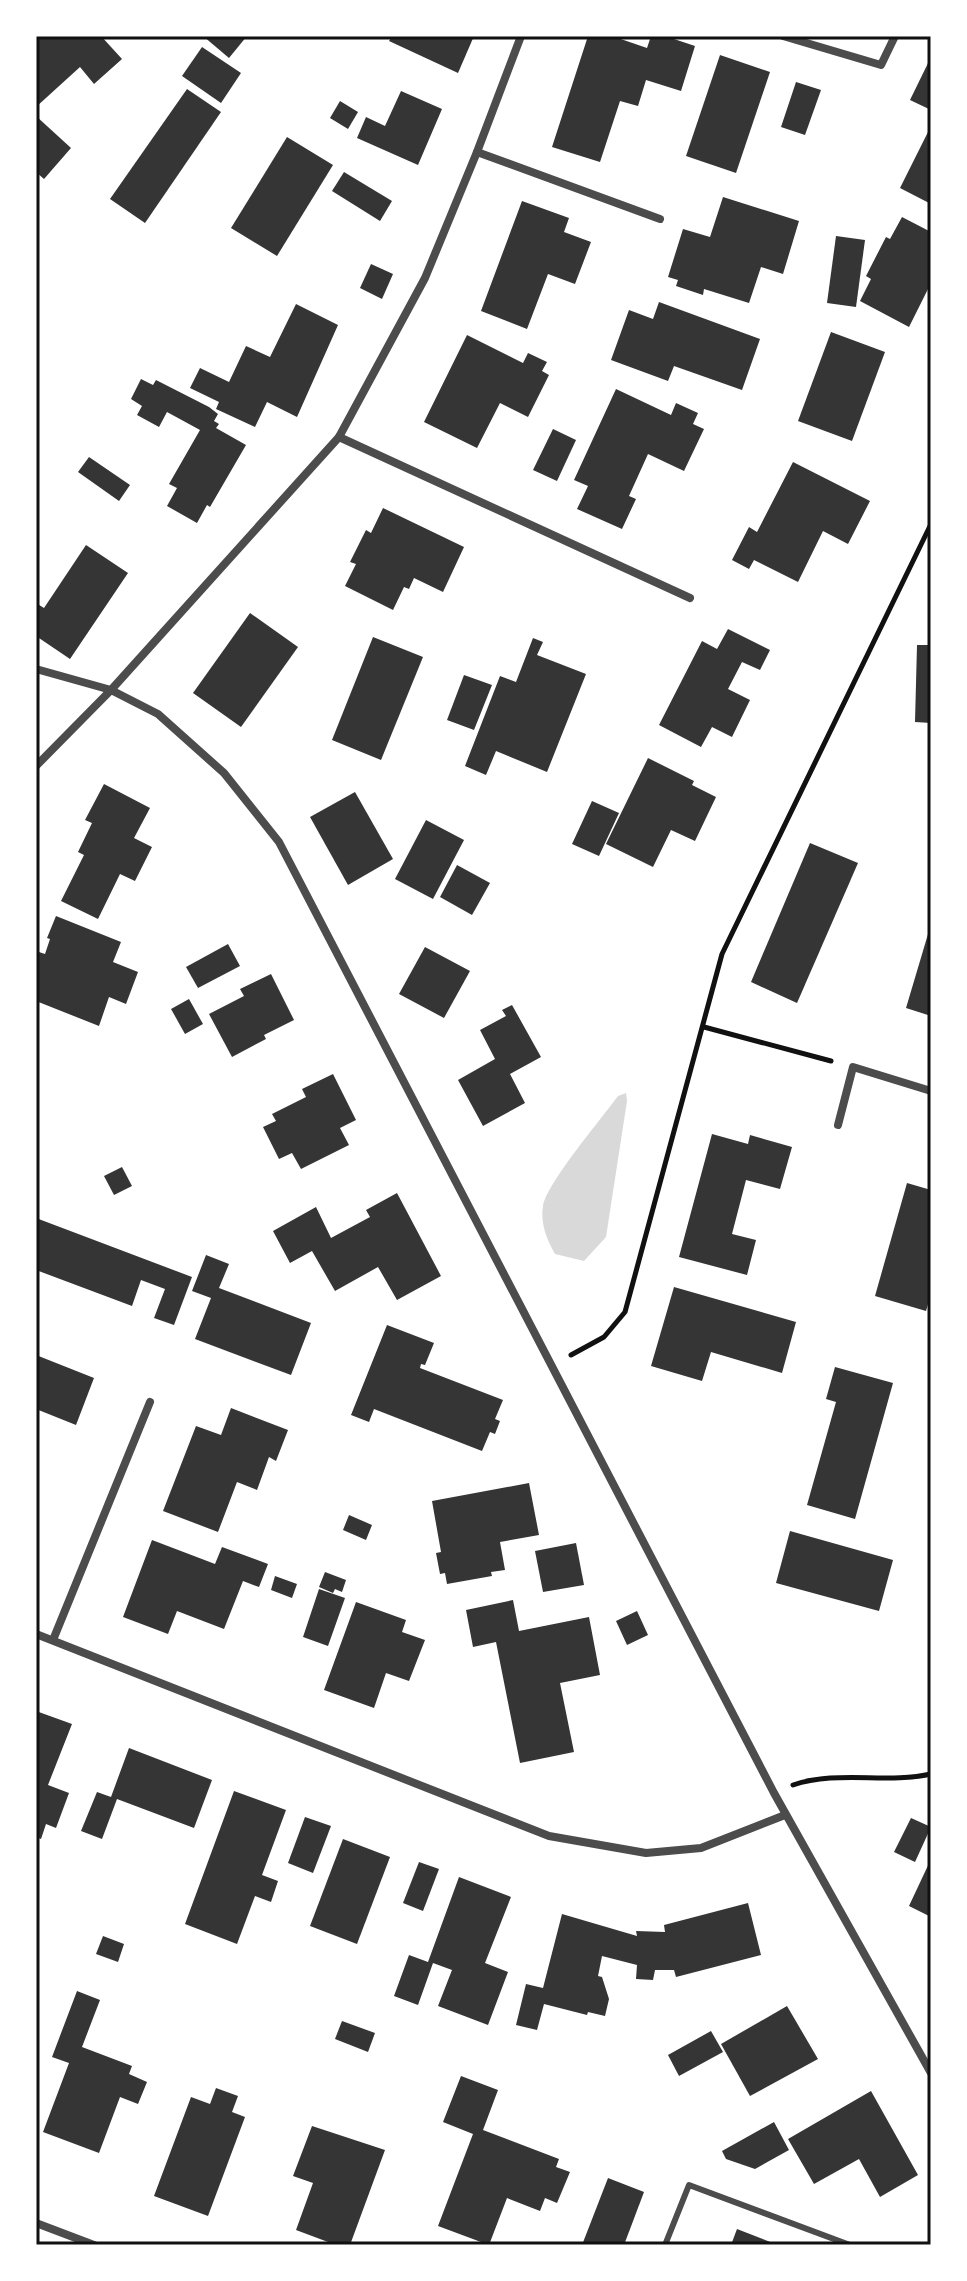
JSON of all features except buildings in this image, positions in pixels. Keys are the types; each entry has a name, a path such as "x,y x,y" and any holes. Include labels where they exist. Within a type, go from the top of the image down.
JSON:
{"street":[{"path":"36,766 111,690 339,437 425,278 521,36"},
{"path":"783,36 881,65 895,36"},
{"path":"477,152 660,219"},
{"path":"339,437 690,598"},
{"path":"36,669 111,690 158,714 224,773 279,842 785,1815 931,2073"},
{"path":"838,1125 853,1067 931,1091"},
{"path":"53,1640 150,1402"},
{"path":"36,1634 549,1836 646,1853 674,1851 701,1848 785,1815"},
{"path":"36,2223 73,2241 94,2245"}],"lane":[{"path":"665,2245 689,2185 850,2245"}],"path":[{"path":"552,1365 604,1337 625,1312 722,954 931,524"},
{"path":"704,1027 853,1067"},
{"path":"774,1793 804,1782 825,1779 912,1778 931,1774"}],"shaded area":[{"path":"626,1093 606,1237 584,1261 555,1254 543,1225 542,1212 547,1196 588,1134 618,1096"}]}
